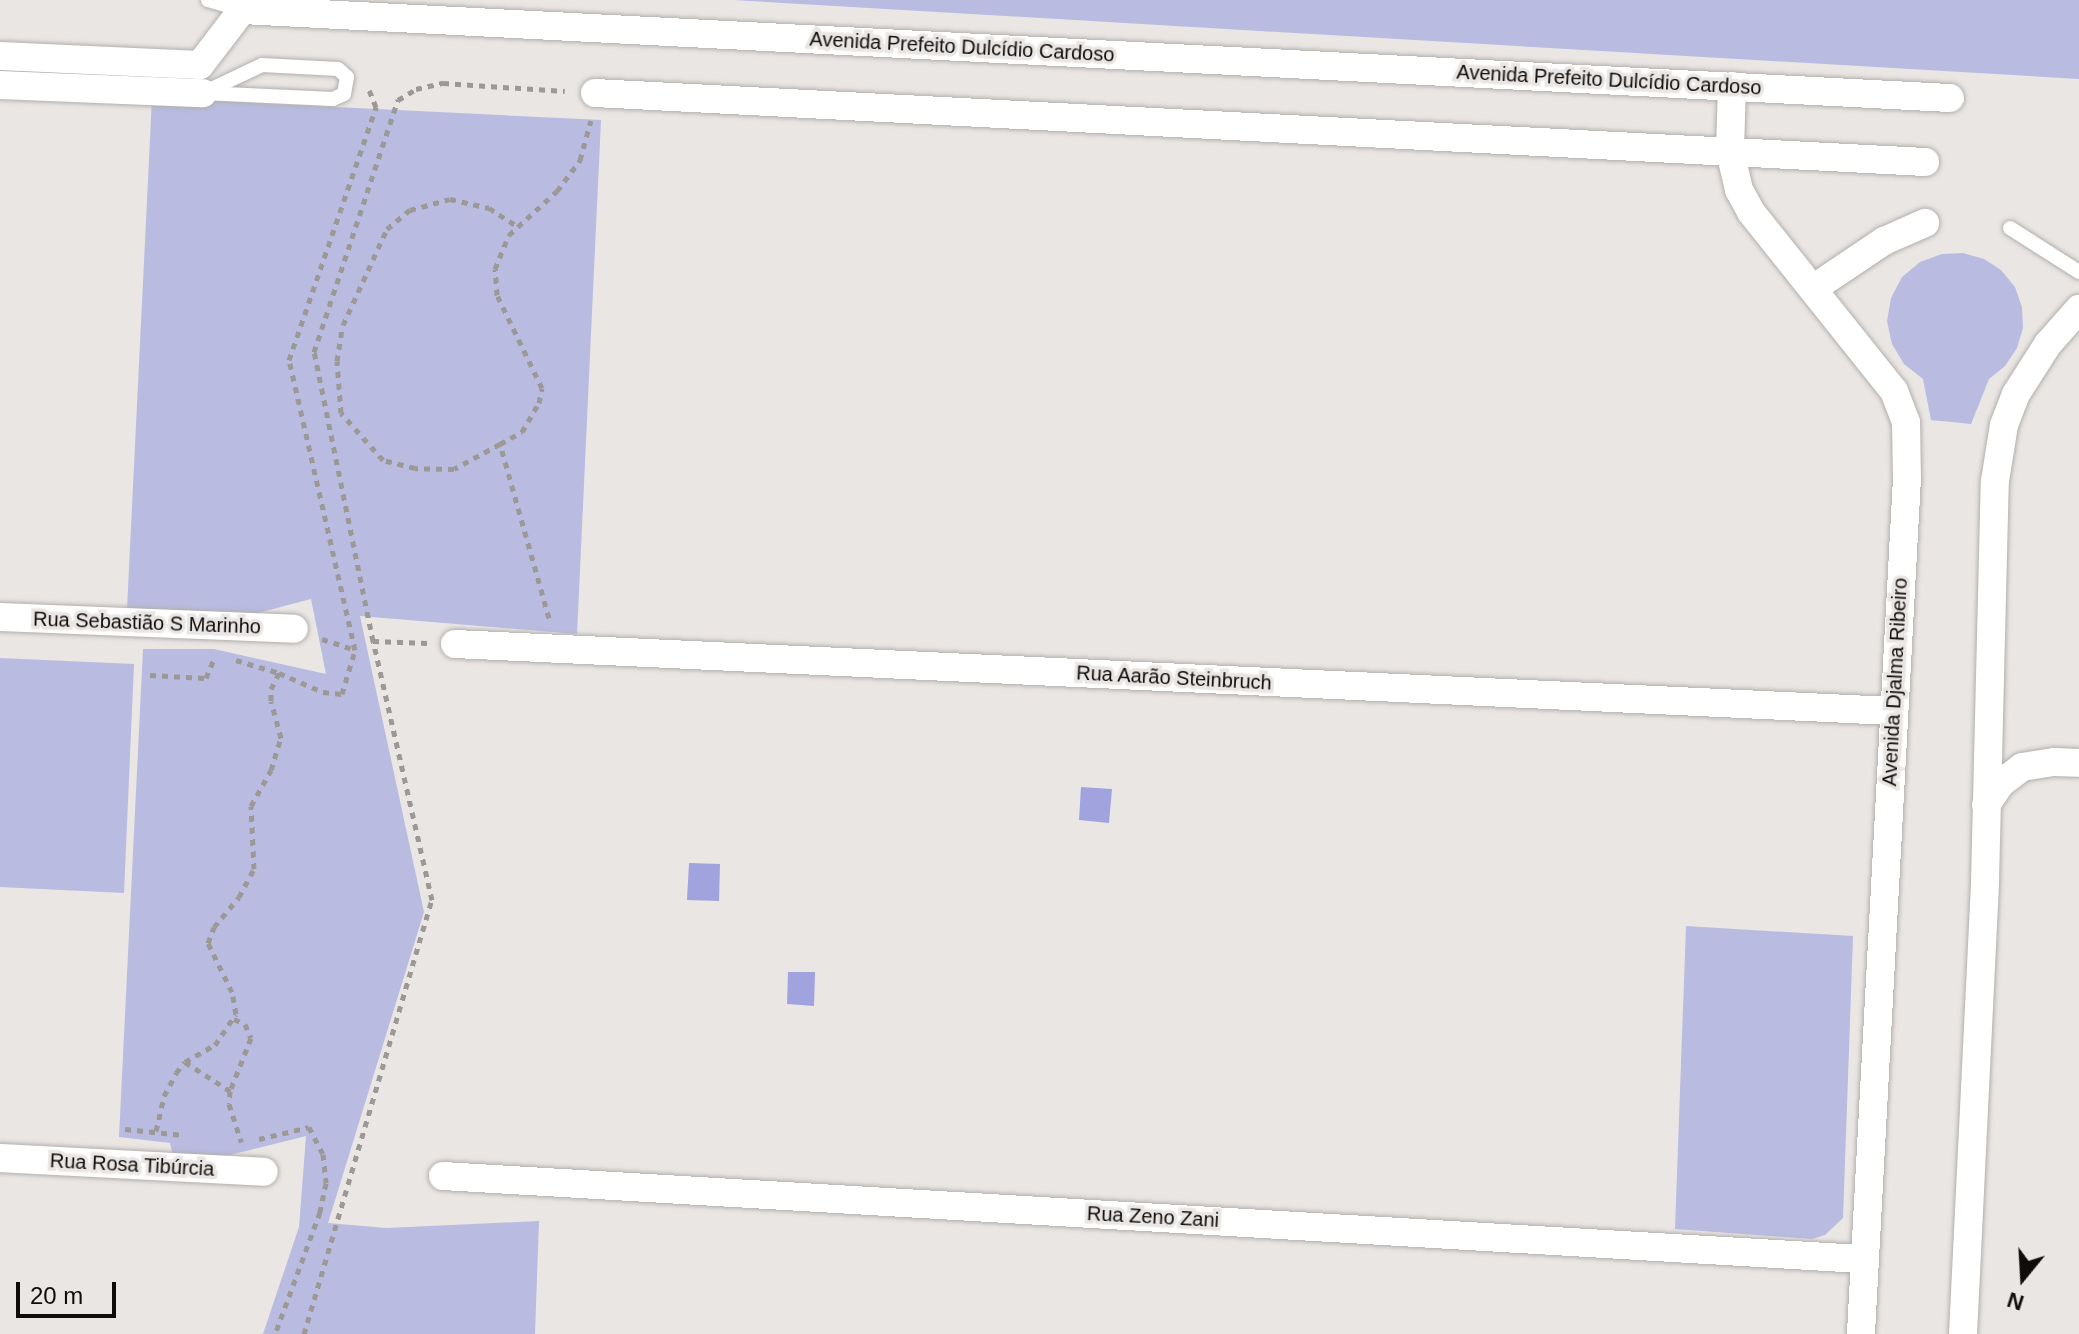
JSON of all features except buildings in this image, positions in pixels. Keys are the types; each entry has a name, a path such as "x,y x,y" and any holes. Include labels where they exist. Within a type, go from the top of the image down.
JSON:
{"street":[{"path":"0,56 200,65 242,10"},
{"name":"Avenida Prefeito Dulcídio Cardoso","path":"242,10 1950,98"},
{"path":"0,85 203,93"},
{"name":"Avenida Djalma Ribeiro","path":"1732,86 1730,151 1739,190 1751,212 1894,391 1906,422 1907,478 1861,1334"},
{"path":"595,93 1925,162"},
{"path":"1814,288 1884,241 1925,223"},
{"path":"1963,1334 1986,805 1995,481 2004,425 2016,394 2048,344 2079,309"},
{"name":"Rua Sebastião S Marinho","path":"0,617 294,629"},
{"name":"Rua Aarão Steinbruch","path":"455,644 1893,711"},
{"path":"1986,805 2001,783 2022,767 2054,762 2079,763"},
{"name":"Rua Rosa Tibúrcia","path":"0,1158 264,1172"},
{"name":"Rua Zeno Zani","path":"443,1176 1863,1259"}],"lane":[{"path":"208,0 242,10"},
{"path":"262,65 338,69 347,77 344,94 333,99 203,93 262,65"},
{"path":"2010,228 2079,272"}],"path":[{"path":"304,1334 431,913 432,900 373,641 314,352 398,100 416,89 443,83 595,93 580,160 557,191 518,227 509,235 495,269 497,295 542,388 539,403 522,432 454,469 415,468 383,460 341,413 337,361 343,325 387,229 410,210 450,199 489,208 518,227"},
{"path":"150,675 206,678 212,657 222,655 279,673 323,692 342,694 355,650 289,360 376,107 368,89 345,86"},
{"path":"500,444 557,649"},
{"path":"373,641 455,644"},
{"path":"156,1131 169,1083 185,1062 215,1045 234,1019 232,992 208,943 214,927 239,897 254,869 251,806 271,770 281,738 271,701 271,689 279,673"},
{"path":"234,1019 245,1024 251,1038 230,1091 229,1104 241,1143"},
{"path":"185,1062 230,1091"}],"shaded area":[{"path":"733,0 2079,0 2079,79"},
{"path":"152,98 601,120 577,634 360,616 424,912 328,1223 387,1228 539,1221 535,1334 263,1334 299,1227 306,1136 201,1162 174,1160 170,1143 119,1137 143,649 214,649 326,674 311,599 246,616 127,609"},
{"path":"1963,253 1984,259 2001,270 2015,287 2022,307 2023,328 2017,348 2005,366 1989,379 1971,424 1931,420 1923,379 1904,364 1892,344 1887,321 1891,298 1902,277 1920,262 1942,254"},
{"path":"0,658 134,664 124,893 0,887"},
{"path":"1081,787 1112,789 1109,823 1079,820"},
{"path":"689,863 720,864 719,901 687,900"},
{"path":"1686,926 1853,936 1843,1218 1825,1235 1812,1239 1675,1229"},
{"path":"788,972 815,972 814,1006 787,1004"}]}
